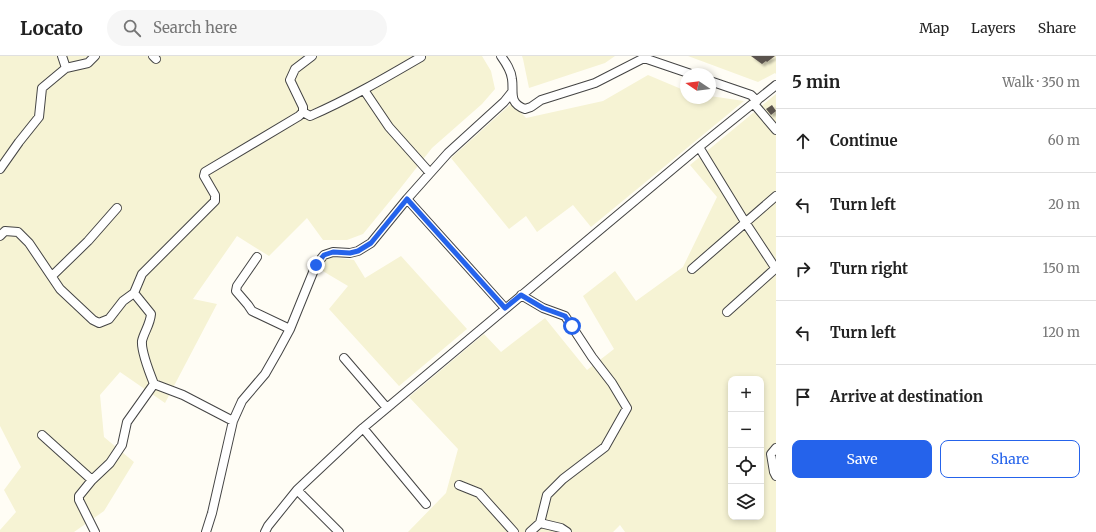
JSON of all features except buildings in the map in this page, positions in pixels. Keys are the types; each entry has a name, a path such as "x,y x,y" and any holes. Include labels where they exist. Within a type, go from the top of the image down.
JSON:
{"street":[{"path":"62,56 66,68"},
{"path":"0,170 19,142 39,117 42,88 66,68 88,62 95,56"},
{"path":"303,112 303,107 290,80 295,68 312,56"},
{"path":"501,56 509,69 514,99 519,107 524,109 541,100 595,83 645,57 680,70"},
{"path":"303,112 310,116 337,104 421,57"},
{"path":"716,83 751,95 776,130"},
{"path":"265,532 296,490 363,428 699,147 776,86"},
{"path":"364,90 389,127 430,173"},
{"path":"206,532 212,513 233,421 242,401 265,374 290,329 316,265 324,255 333,252 350,253 358,251 371,243 407,199 448,153 504,102 512,92"},
{"path":"0,236 6,230 18,232 29,243 60,289 93,320 99,323 108,319 123,301 134,293 142,274 215,201 215,195 204,176 204,172 299,116 303,112"},
{"path":"699,147 776,269 727,312"},
{"path":"692,269 776,196"},
{"path":"407,199 505,308"},
{"path":"52,276 88,241 117,208"},
{"path":"257,257 237,286 236,292 252,311 290,329"},
{"path":"134,293 151,314 150,321 142,341 143,353 154,384 183,395 233,421"},
{"path":"521,295 543,308 565,316 592,358 612,383 627,408 605,447 563,479 547,495 540,523 530,532"},
{"path":"344,358 387,408"},
{"path":"95,532 79,500 79,496 92,480 110,463 122,446 127,422 154,384"},
{"path":"363,428 426,504"},
{"path":"42,435 92,480"},
{"path":"776,448 771,454 776,476"},
{"path":"459,485 479,492 514,532"},
{"path":"296,490 339,532"},
{"path":"540,523 561,528 567,532"}],"shaded area":[{"path":"0,56 482,56 491,71 495,89 482,104 432,148 363,234 347,240 323,240 307,218 269,256 237,236 193,299 217,304 165,403 120,372 100,395 104,437 134,462 104,511 74,532 0,532 0,530 16,512 4,490 21,467 0,426"},
{"path":"522,56 615,56 605,63 529,88"},
{"path":"688,56 776,56 776,74 775,73 758,82"},
{"path":"648,75 680,88 680,104 716,104 716,97 744,101 591,227 573,205 537,232 526,216 509,229 451,158 512,103 526,118 603,101"},
{"path":"776,94 776,532 625,532 620,525 613,532 408,532 446,493 458,449 409,397 484,334 501,352 545,318 587,370 614,349 583,296 615,271 636,301 683,267 717,197 690,165"},
{"path":"401,256 467,329 399,386 329,309 348,286 321,270 325,260 333,257 354,260 365,278"}],"route":[{"path":"316,265 324,255 333,252 350,253 358,251 371,243 407,199 505,308 521,295 543,308 565,316 572,326"}]}
